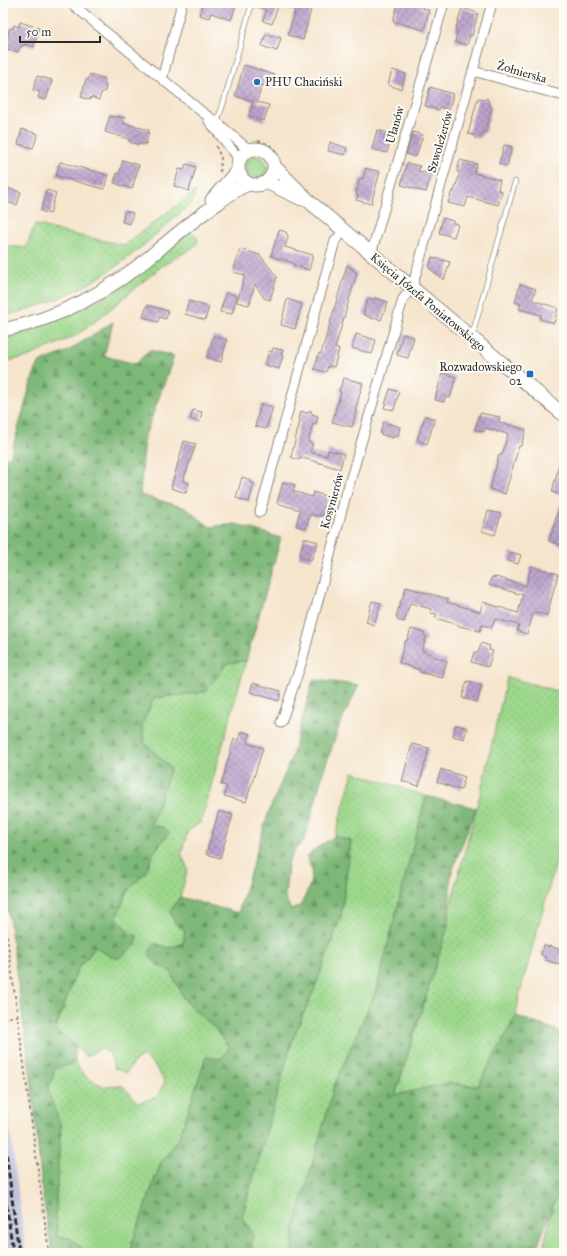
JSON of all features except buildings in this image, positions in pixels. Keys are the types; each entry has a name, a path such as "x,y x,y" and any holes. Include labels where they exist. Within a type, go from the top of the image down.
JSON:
{"street":[{"path":"71,3 202,112 213,123 241,143 252,145 261,149 276,161 272,175 266,182 258,185 249,184 242,186 191,221"},
{"path":"162,79 182,3"},
{"name":"Ułanów","path":"371,254 444,3"},
{"name":"Szwoleżerów","path":"412,288 492,3"},
{"name":"Żołnierska","path":"473,71 564,96"},
{"path":"213,123 233,151 242,179 249,184"},
{"path":"3,330 39,320 62,311 115,284 152,255 191,221 226,185 238,166 243,153 252,145"},
{"name":"Księcia Józefa Poniatowskiego","path":"276,161 311,204 564,415"},
{"name":"Księcia Józefa Poniatowskiego","path":"266,182 311,204"},
{"path":"260,512 335,241 344,231"},
{"name":"Kosynierów","path":"281,723 302,661 344,502 403,300 412,288"}],"lane":[{"path":"213,123 218,118 222,108 252,3"},
{"path":"471,338 515,182"}],"path":[{"path":"252,145 269,145 273,148 276,161"},
{"path":"220,154 220,173 222,180"},
{"path":"3,906 49,1253"},
{"path":"3,1018 18,1016"}],"shaded area":[{"path":"3,1076 26,1253 3,1253"}],"green space":[{"path":"256,156 264,159 267,167 264,175 256,178 248,175 245,167 248,159"},
{"path":"196,191 192,203 141,247 97,279 71,293 45,304 3,316 3,248 8,246 26,248 35,224 66,233 124,245"},
{"path":"189,233 196,236 198,240 194,247 162,266 92,324 75,336 27,357 3,362 3,336 54,321 101,298 138,274"},
{"path":"113,322 104,356 136,364 149,350 174,356 145,436 140,495 186,508 210,527 236,524 281,538 246,661 228,663 205,692 154,698 142,724 144,742 171,768 151,825 165,828 169,832 153,854 146,872 129,888 116,918 130,933 137,935 136,945 118,959 104,953 96,947 78,968 55,1030 75,1045 75,1063 55,1069 48,1091 61,1126 56,1199 57,1237 70,1238 87,1252 52,1253 42,1191 33,1093 3,874 3,456 10,458 32,379 39,363 68,351"},
{"path":"246,661 201,822 188,831 181,854 188,869 180,897 170,912 175,923 185,931 183,943 170,948 154,943 156,964 171,972 186,1002 215,1028 229,1048 221,1060 206,1057 179,1138 161,1162 132,1243 130,1253 87,1253 70,1238 57,1237 56,1199 48,1091 55,1069 75,1063 87,1078 105,1087 123,1086 138,1103 156,1097 165,1082 154,1065 143,1056 134,1062 126,1073 114,1068 110,1053 100,1048 86,1057 75,1045 55,1030 78,968 96,947 104,953 130,933 116,919 129,888 146,872 153,854 168,832 165,828 151,825 171,768 144,742 142,724 154,698 205,692 229,662"},
{"path":"507,677 564,693 564,833 519,996 516,1016 478,1086 448,1083 395,1096 448,926 449,910 480,795"},
{"path":"313,680 359,685 340,724 323,773 305,839 295,850 288,863 285,897 291,910 301,905 310,885 312,871 307,857 315,849 335,836 351,841 341,916 316,985 292,1041 242,1217 254,1235 250,1253 130,1253 132,1243 161,1162 179,1138 206,1057 221,1059 229,1048 215,1028 186,1002 171,972 156,964 149,954 154,943 170,948 183,943 185,931 175,923 170,912 180,897 238,913 269,811 292,756"},
{"path":"353,772 426,796 376,991 334,1086 294,1229 293,1253 250,1253 254,1235 242,1217 292,1041 316,985 341,916 351,841 335,836"},
{"path":"426,796 476,808 451,874 448,926 395,1095 448,1083 478,1086 516,1016 564,1033 564,1185 553,1205 535,1253 293,1253 294,1229 334,1086 376,991"},
{"path":"564,1185 564,1253 542,1253 553,1205"}],"railway":[{"path":"3,1128 19,1253"},
{"path":"3,1178 13,1253"}],"place":[{"name":"PHU Chaciński","path":"257,82"},
{"name":"Rozwadowskiego 02","path":"530,374"}]}
